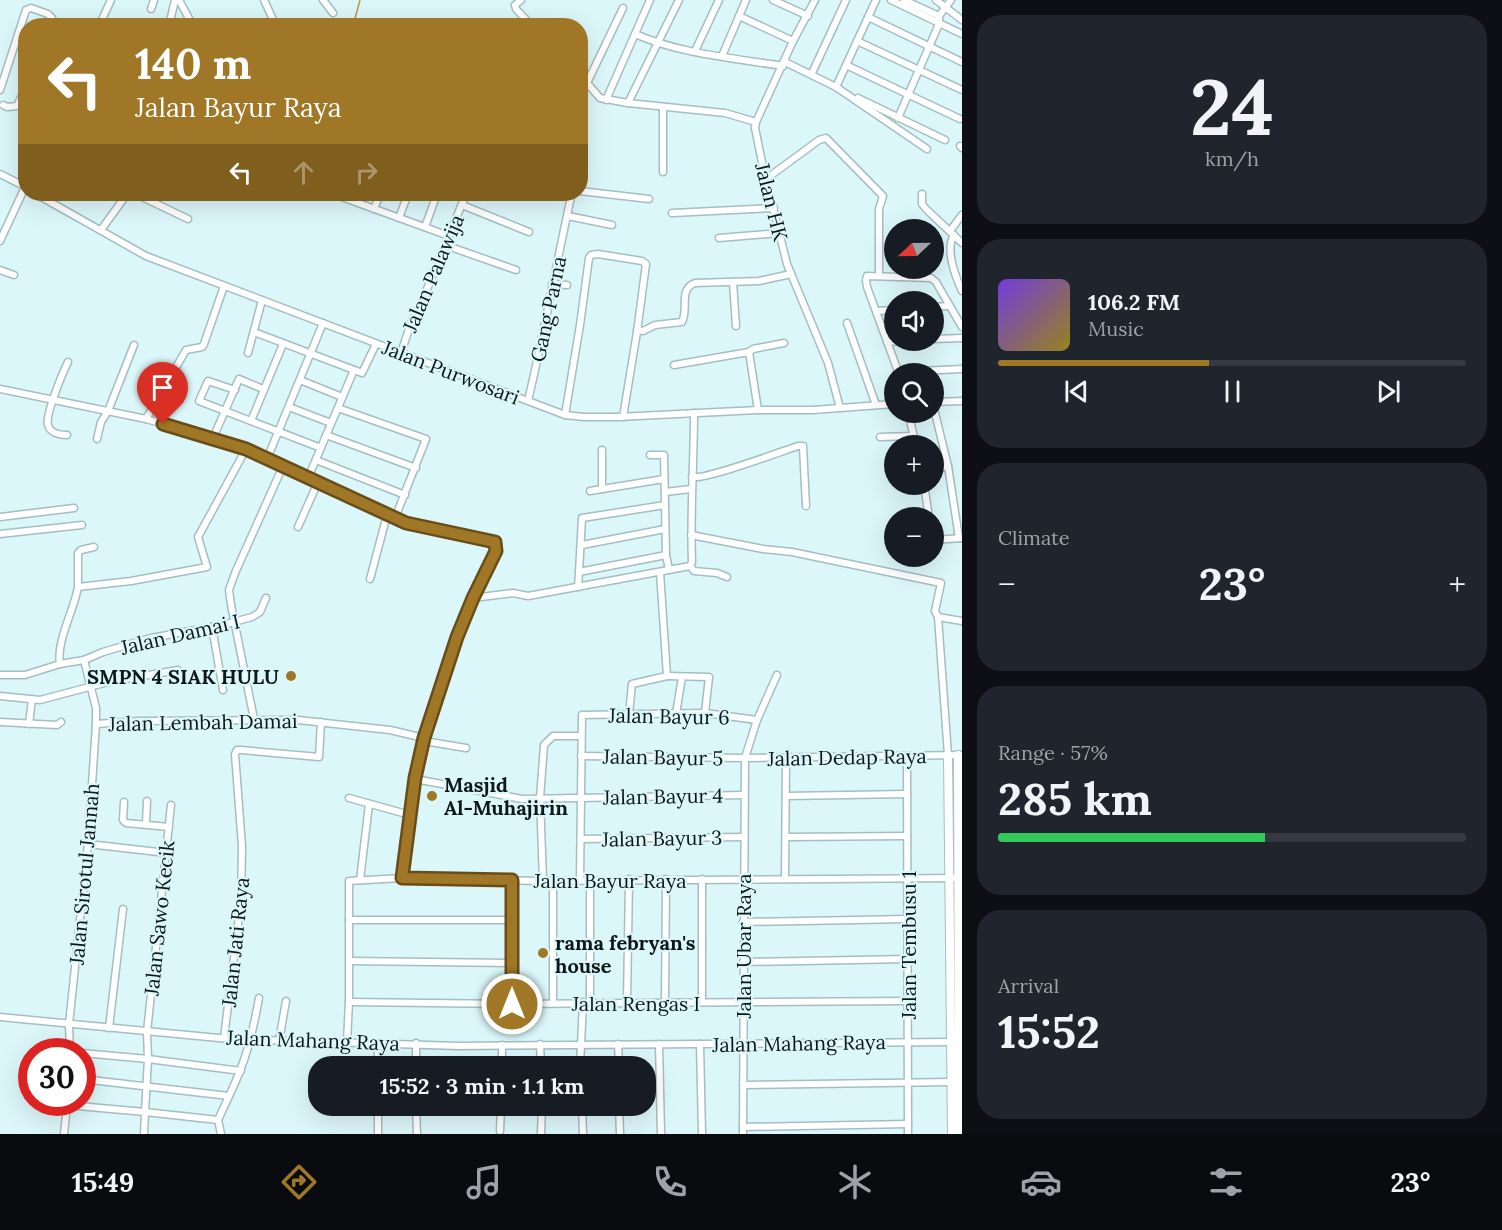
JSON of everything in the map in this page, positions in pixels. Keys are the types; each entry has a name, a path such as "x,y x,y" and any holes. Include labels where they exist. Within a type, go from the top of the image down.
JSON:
{"street":[{"path":"103,18 111,0"},
{"path":"151,9 154,0"},
{"path":"171,18 177,0"},
{"path":"177,0 188,18"},
{"path":"264,0 272,18"},
{"path":"322,0 333,13"},
{"path":"521,0 515,5 524,18"},
{"path":"606,100 650,0"},
{"path":"628,103 680,0"},
{"path":"695,51 719,0"},
{"path":"722,56 746,0"},
{"path":"773,0 808,16"},
{"path":"588,83 600,98 606,100 725,113 756,122 793,41 815,0"},
{"path":"812,74 846,0"},
{"path":"836,87 876,0"},
{"path":"891,0 962,34"},
{"path":"904,0 939,16"},
{"path":"936,0 962,20"},
{"path":"898,118 930,47 939,24 939,16 951,0"},
{"path":"23,18 26,10 31,8 48,14 52,18"},
{"path":"588,80 622,8"},
{"path":"739,16 793,41"},
{"path":"868,17 962,62"},
{"path":"635,34 658,44 722,56 784,64 812,74 945,141"},
{"path":"0,90 18,35"},
{"path":"857,41 962,90"},
{"path":"846,65 960,119"},
{"path":"836,87 927,149"},
{"path":"1,107 17,106 18,104"},
{"path":"663,107 663,172"},
{"name":"Jalan HK","path":"756,122 755,128 766,179 791,274 828,363 840,408"},
{"path":"766,179 819,140 826,138 883,196 879,209 879,276"},
{"path":"0,174 18,183"},
{"path":"588,192 649,198"},
{"path":"922,194 922,204 926,209 962,243"},
{"path":"0,241 19,201"},
{"name":"Jalan Purwosari","path":"49,201 146,256 565,415 623,417 884,405"},
{"path":"101,230 122,201"},
{"path":"151,201 189,219"},
{"path":"359,201 374,209 449,236"},
{"path":"374,209 377,201"},
{"path":"399,218 405,201"},
{"path":"424,227 434,201"},
{"name":"Jalan Palawija","path":"401,353 411,323 463,201"},
{"name":"Gang Parna","path":"528,401 571,201"},
{"path":"462,205 529,232"},
{"path":"672,213 774,208"},
{"path":"962,215 952,233 950,242 955,273 962,291"},
{"path":"568,216 612,225"},
{"path":"719,238 780,233"},
{"path":"445,245 516,270"},
{"path":"565,415 587,272 591,255 598,254 642,261 646,264 638,330 623,417"},
{"path":"0,270 14,275"},
{"path":"638,330 644,331 655,325 682,322 685,316 685,292 690,284 759,280 791,274"},
{"path":"884,334 866,278 872,275 931,278 936,282 962,327"},
{"path":"733,282 736,326"},
{"path":"552,284 567,285"},
{"path":"146,419 186,350 202,347 204,344 224,286"},
{"path":"248,353 262,300"},
{"path":"944,306 949,306"},
{"path":"876,311 884,311"},
{"path":"267,459 323,323"},
{"path":"847,323 876,405"},
{"path":"254,332 362,373 376,344"},
{"path":"944,339 962,338"},
{"path":"674,365 750,352 784,343"},
{"path":"251,421 283,344"},
{"path":"97,439 101,422 108,411 134,345"},
{"path":"750,352 758,410"},
{"path":"67,435 58,435 48,426 52,400 68,362"},
{"path":"944,370 962,369"},
{"path":"308,478 354,370"},
{"path":"213,438 240,379 264,389"},
{"path":"300,380 342,397"},
{"path":"235,390 208,381 199,401 321,448"},
{"path":"0,389 146,419 213,438 246,449 406,523 495,542 497,548 495,554 473,598 450,657 424,739 415,778 402,878"},
{"path":"944,403 962,401"},
{"path":"289,407 331,423"},
{"path":"338,408 426,440 395,518"},
{"path":"690,566 692,562 691,489 694,413"},
{"path":"938,423 948,466 960,538 944,539"},
{"path":"326,435 416,468"},
{"path":"692,477 711,475 803,446 806,506"},
{"path":"78,586 131,581 207,567 198,537 246,449"},
{"path":"602,450 602,489"},
{"path":"650,455 660,453 664,455 666,555 669,570"},
{"path":"316,460 405,495"},
{"path":"254,719 230,598 232,582 283,466"},
{"path":"944,467 948,466"},
{"path":"590,491 664,479"},
{"path":"298,527 318,482"},
{"path":"665,492 691,489"},
{"path":"954,502 962,500"},
{"path":"578,588 582,518 665,505"},
{"path":"0,517 74,508"},
{"path":"370,579 387,515"},
{"path":"0,534 82,525"},
{"path":"582,545 665,529"},
{"path":"691,535 762,549 792,552 940,582 935,611 938,616 957,878"},
{"path":"60,664 58,652 74,606 78,586 78,553 94,547"},
{"path":"579,572 666,555"},
{"path":"473,598 513,593 528,596 690,566"},
{"path":"690,566 694,571 717,573 728,577"},
{"path":"660,572 667,676"},
{"name":"Jalan Damai I","path":"84,660 151,638 212,627 258,614 266,598"},
{"path":"938,616 962,621"},
{"path":"212,627 223,690"},
{"path":"0,675 25,675 60,664 84,660"},
{"name":"Jalan Lembah Damai","path":"84,660 96,708 96,724 254,719 321,722 390,730 466,748"},
{"path":"0,696 32,699 58,696 89,686 178,670"},
{"name":"Jalan Ubar Raya","path":"743,1131 745,758 757,720 777,675"},
{"path":"629,714 632,684 667,676 709,677 705,713"},
{"path":"676,714 682,677"},
{"path":"29,724 32,699"},
{"name":"Jalan Bayur 6","path":"580,736 582,715 705,713 757,720"},
{"path":"0,722 57,725 61,722"},
{"name":"Jalan Jati Raya","path":"224,1038 241,900 242,846 235,754 237,750 319,757 321,722"},
{"name":"Jalan Sirotul Jannah","path":"70,1038 69,1024 88,844 96,724"},
{"path":"543,880 540,798 544,745 554,736 580,736 582,756 580,880"},
{"path":"959,1134 957,878 960,755"},
{"name":"Jalan Dedap Raya","path":"745,758 960,755"},
{"name":"Jalan Bayur 5","path":"582,756 745,758"},
{"name":"Jalan Tembusu 1","path":"907,756 908,1134"},
{"path":"785,878 786,758"},
{"path":"949,769 954,765 958,768"},
{"name":"Jalan Bayur 4","path":"415,778 522,799 744,795"},
{"path":"786,796 907,794"},
{"path":"350,798 410,815"},
{"path":"146,824 147,801"},
{"path":"124,802 123,820 126,823 169,827"},
{"path":"347,1042 350,881 360,880 369,804"},
{"name":"Jalan Sawo Kecik","path":"144,1134 147,1032 171,805"},
{"path":"786,837 908,836"},
{"name":"Jalan Bayur 3","path":"581,839 744,837"},
{"path":"88,844 167,853"},
{"name":"Jalan Bayur Raya","path":"360,880 402,878 590,880 957,878"},
{"path":"627,1003 629,879"},
{"path":"665,1003 666,879"},
{"path":"702,879 702,1002"},
{"path":"512,880 512,1004"},
{"path":"553,880 553,1003"},
{"path":"580,1056 586,1003 590,880"},
{"path":"109,1028 123,909"},
{"path":"743,922 908,919"},
{"path":"350,920 512,921"},
{"path":"743,962 908,959"},
{"path":"350,961 512,963"},
{"path":"223,1133 218,1120 241,1071 252,1040 259,998"},
{"path":"279,1041 286,1001"},
{"name":"Jalan Rengas I","path":"349,1002 512,1004 908,1001"},
{"name":"Jalan Mahang Raya","path":"0,1017 224,1038 378,1044 416,1043 459,1046 958,1042"},
{"path":"952,1134 952,1082 958,1042"},
{"path":"416,1043 416,1056"},
{"path":"378,1044 378,1056"},
{"path":"540,1044 541,1056"},
{"path":"618,1044 618,1056"},
{"path":"659,1044 661,1134"},
{"path":"700,1044 702,1134"},
{"path":"502,1045 502,1056"},
{"path":"96,1054 241,1071"},
{"path":"96,1081 229,1096"},
{"path":"742,1085 952,1082"},
{"path":"96,1107 218,1120"},
{"path":"64,1134 66,1116"},
{"path":"378,1116 378,1134"},
{"path":"416,1116 417,1134"},
{"path":"500,1131 501,1116"},
{"path":"541,1134 542,1116"},
{"path":"582,1116 583,1134"},
{"path":"619,1116 620,1134"},
{"path":"743,1131 908,1124"}],"waterway":[{"path":"355,18 360,0"}],"place":[{"name":"SMPN 4 SIAK HULU","path":"291,676"},
{"name":"Masjid Al-Muhajirin","path":"432,796"},
{"name":"rama febryan's house","path":"543,953"}],"route":[{"path":"163,424 246,449 406,523 490,539 495,542 496,551 457,637 424,738 415,778 402,878 512,880 512,1004"}]}
